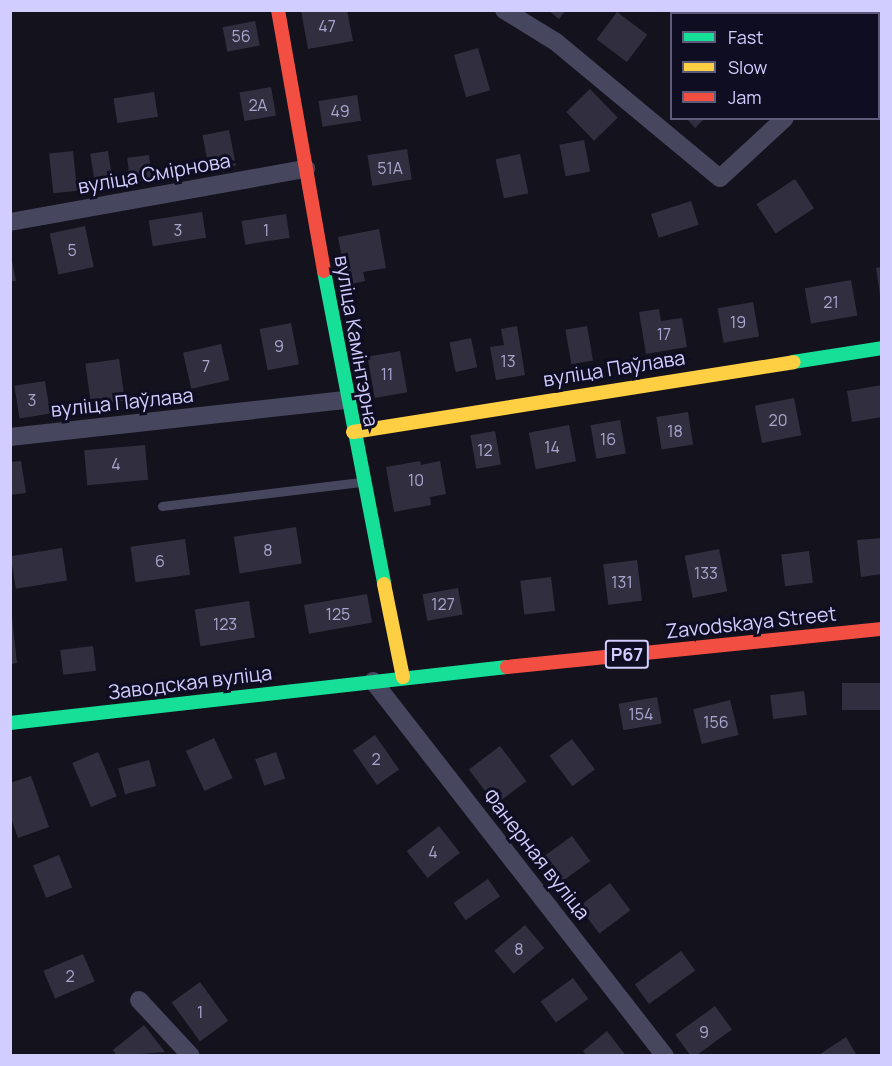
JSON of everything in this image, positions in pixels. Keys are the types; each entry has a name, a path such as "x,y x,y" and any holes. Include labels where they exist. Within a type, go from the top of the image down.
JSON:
{"street":[{"name":"вуліца Камінтэрна","path":"278,10 346,400 403,676"},
{"path":"504,10 556,42 720,178 782,120"},
{"name":"вуліца Смірнова","path":"10,222 306,169"},
{"name":"вуліца Паўлава","path":"353,432 882,348"},
{"name":"вуліца Паўлава","path":"10,437 346,400"},
{"name":"Zavodskaya Street","path":"373,681 403,676 882,629"},
{"name":"Заводская вуліца","path":"10,723 373,681"},
{"name":"Фанерная вуліца","path":"373,681 665,1056"},
{"path":"139,1000 191,1056"}],"lane":[{"path":"162,506 363,482"}],"building":[{"path":"301,10 347,10 353,41 308,49"},
{"path":"548,10 566,10 559,19"},
{"path":"617,12 647,35 627,62 597,39"},
{"path":"255,21 260,46 227,52 223,27"},
{"path":"478,48 490,90 466,97 454,55"},
{"path":"271,87 276,116 245,121 239,93"},
{"path":"590,89 618,118 594,141 566,112"},
{"path":"154,92 158,117 117,123 114,98"},
{"path":"357,95 361,121 323,127 318,101"},
{"path":"688,120 703,120 695,128"},
{"path":"229,130 236,165 209,170 202,135"},
{"path":"584,140 590,171 566,176 559,145"},
{"path":"407,149 412,180 372,186 367,155"},
{"path":"73,151 77,191 53,193 49,154"},
{"path":"108,151 113,183 95,185 90,154"},
{"path":"520,154 528,193 504,198 496,159"},
{"path":"149,155 152,180 130,182 127,158"},
{"path":"795,179 814,208 775,233 756,204"},
{"path":"691,201 699,225 659,238 651,214"},
{"path":"202,212 206,238 153,246 149,220"},
{"path":"286,214 290,238 245,245 242,221"},
{"path":"85,226 94,267 59,275 50,233"},
{"path":"379,229 386,268 363,272 365,281 347,285 338,237"},
{"path":"10,251 16,281 10,281"},
{"path":"882,267 882,295 880,295 876,268"},
{"path":"851,280 857,315 811,324 805,288"},
{"path":"753,302 759,336 724,343 718,308"},
{"path":"659,309 661,321 682,318 687,347 646,354 639,312"},
{"path":"291,323 299,364 268,370 260,329"},
{"path":"517,326 525,375 496,380 490,347 504,345 501,329"},
{"path":"587,326 593,360 571,364 565,330"},
{"path":"471,338 477,367 456,372 449,343"},
{"path":"221,344 229,380 191,389 183,353"},
{"path":"400,351 407,392 375,398 368,357"},
{"path":"119,359 125,401 91,405 85,364"},
{"path":"45,381 50,414 20,418 14,386"},
{"path":"882,385 882,417 852,422 847,391"},
{"path":"794,398 801,435 762,443 755,406"},
{"path":"688,412 693,445 662,450 656,417"},
{"path":"620,420 626,453 596,459 590,425"},
{"path":"569,425 576,461 536,469 529,433"},
{"path":"495,431 501,464 476,469 470,435"},
{"path":"145,445 148,480 87,485 84,450"},
{"path":"21,461 26,493 10,495 10,462"},
{"path":"420,461 421,465 440,461 446,494 430,497 431,505 394,512 386,467"},
{"path":"296,527 302,564 240,573 234,537"},
{"path":"882,538 882,574 861,577 857,540"},
{"path":"185,539 190,575 136,582 131,547"},
{"path":"62,548 67,581 16,589 11,556"},
{"path":"719,549 727,591 693,598 685,556"},
{"path":"809,551 813,583 785,586 781,554"},
{"path":"637,560 642,601 608,605 603,564"},
{"path":"551,577 555,611 524,615 520,581"},
{"path":"458,588 463,615 427,621 423,594"},
{"path":"367,594 372,623 309,634 304,605"},
{"path":"249,601 255,638 200,646 195,610"},
{"path":"12,617 17,663 10,664 10,618"},
{"path":"93,646 96,671 63,675 60,650"},
{"path":"842,683 882,683 882,710 842,710"},
{"path":"804,691 807,715 773,719 770,695"},
{"path":"657,697 662,724 623,730 619,704"},
{"path":"730,700 739,735 702,744 693,709"},
{"path":"375,735 399,769 377,785 353,750"},
{"path":"214,738 233,778 204,791 186,751"},
{"path":"572,739 595,769 573,786 550,756"},
{"path":"500,746 526,781 495,805 469,769"},
{"path":"98,752 117,796 91,807 72,763"},
{"path":"276,752 285,778 264,786 255,759"},
{"path":"149,760 156,786 125,794 118,768"},
{"path":"31,776 49,827 18,838 10,815 10,783"},
{"path":"439,826 460,853 428,878 407,851"},
{"path":"572,836 590,861 563,881 544,856"},
{"path":"59,855 72,887 46,898 33,865"},
{"path":"488,879 500,896 466,920 454,903"},
{"path":"610,883 630,910 599,934 579,906"},
{"path":"525,925 544,948 514,974 494,951"},
{"path":"681,951 695,970 649,1004 635,985"},
{"path":"83,954 95,982 55,998 43,971"},
{"path":"573,978 588,999 556,1023 541,1002"},
{"path":"200,982 228,1021 200,1041 172,1003"},
{"path":"715,1006 732,1029 696,1056 691,1056 675,1035"},
{"path":"144,1025 165,1052 117,1056 113,1050"},
{"path":"607,1031 626,1056 587,1056 583,1051"},
{"path":"846,1037 857,1056 817,1056"}],"traffic: fast":[{"path":"324,271 384,584"},
{"path":"793,362 882,348"},
{"path":"10,723 507,667"}],"traffic: slow":[{"path":"353,432 793,362"},
{"path":"384,584 403,677"}],"traffic: jam":[{"path":"278,10 324,271"},
{"path":"507,667 882,629"}]}
